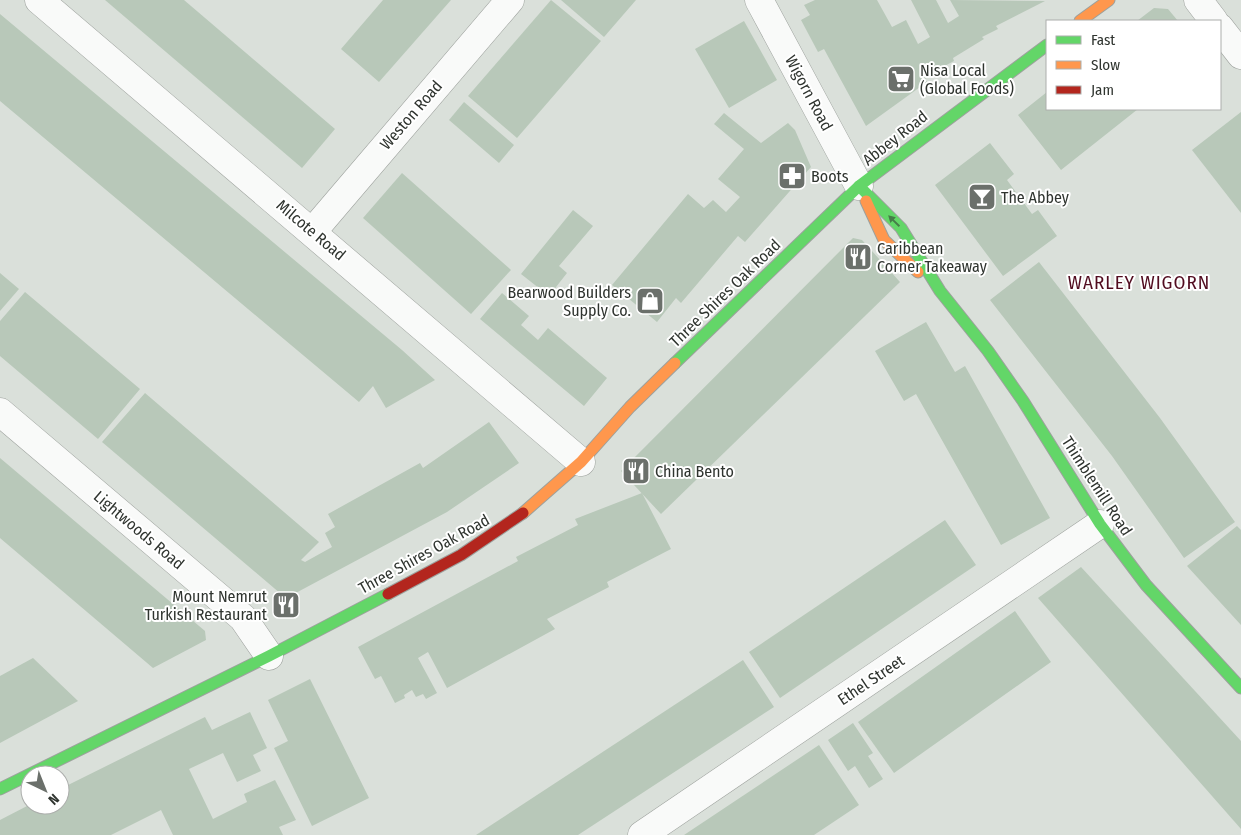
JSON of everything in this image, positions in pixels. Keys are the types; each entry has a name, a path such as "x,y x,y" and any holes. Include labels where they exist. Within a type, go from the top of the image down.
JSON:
{"main road":[{"path":"1081,20 1109,0"},
{"name":"Abbey Road","path":"859,186 1046,46"},
{"name":"Thimblemill Road","path":"859,186 884,240 940,291"},
{"name":"Thimblemill Road","path":"859,186 901,228 940,291 988,351 1023,401 1100,524 1146,585 1241,688"},
{"name":"Three Shires Oak Road","path":"0,789 269,656 461,555 533,506 581,462 630,407 859,186"}],"street":[{"name":"Weston Road","path":"313,231 510,0"},
{"name":"Wigorn Road","path":"759,0 859,186"},
{"path":"1198,0 1213,20"},
{"name":"Milcote Road","path":"52,4 581,462"},
{"path":"1221,29 1241,55"},
{"name":"Lightwoods Road","path":"0,412 243,618 269,656"},
{"name":"Ethel Street","path":"642,835 1100,524"}],"building":[{"path":"105,0 184,0 335,129 302,168"},
{"path":"383,0 451,0 379,82 341,49"},
{"path":"551,0 601,41 517,138 468,96"},
{"path":"561,0 636,0 604,37"},
{"path":"815,0 877,0 892,27 906,20 918,44 930,37 911,0 936,0 948,23 959,16 950,0 1045,1 996,26 998,29 982,37 984,39 953,58 954,61 937,70 938,72 925,79 927,82 866,126 824,49 818,52 801,20 810,15 804,5"},
{"path":"1154,8 1168,9 1177,20 1138,20"},
{"path":"0,14 402,350 435,380 386,408 373,386 359,402 0,101"},
{"path":"744,21 777,80 729,108 695,49"},
{"path":"1046,93 1046,110 1137,110 1061,170 1018,115"},
{"path":"464,102 514,145 499,163 449,120"},
{"path":"1241,112 1241,213 1192,150"},
{"path":"724,113 761,143 788,123 795,130 811,167 745,242 738,236 681,303 676,298 657,322 612,285 688,194 704,208 713,200 726,212 740,197 718,179 744,149 714,124"},
{"name":"The Abbey","path":"990,143 1014,174 1007,180 1032,214 1038,210 1057,236 1003,276 935,185"},
{"path":"402,173 511,270 471,314 363,218"},
{"path":"573,210 593,226 559,266 567,273 549,296 521,274"},
{"path":"853,238 862,240 900,282 661,514 621,471"},
{"path":"1039,262 1160,418 1235,522 1184,558 1112,456 990,300"},
{"path":"0,273 19,289 0,311"},
{"path":"25,292 140,389 98,439 0,356 0,321"},
{"path":"502,293 529,316 521,325 538,340 548,328 607,378 584,406 480,319"},
{"path":"926,322 955,372 965,366 1050,518 1001,545 916,394 904,401 875,351"},
{"path":"145,393 319,542 301,560 305,562 332,547 325,533 335,527 328,514 420,463 423,468 489,422 519,463 447,512 292,595 281,594 102,442"},
{"path":"0,458 205,631 206,640 153,668 0,538"},
{"path":"642,493 671,549 607,582 609,587 547,619 555,629 447,688 428,652 418,658 437,693 426,699 423,694 416,697 412,690 404,695 405,698 395,703 381,676 375,679 358,647 518,561 516,557 578,525 575,519"},
{"path":"945,520 976,565 780,698 749,652"},
{"path":"1237,526 1241,530 1241,625 1187,566"},
{"path":"1081,567 1241,741 1241,829 1038,598"},
{"path":"1015,611 1051,662 894,773 858,722"},
{"path":"33,658 78,701 0,743 0,676"},
{"path":"743,660 774,707 578,835 476,835"},
{"path":"310,679 369,798 312,826 274,748 288,741 268,700"},
{"path":"250,712 267,748 253,755 261,771 237,782 223,753 189,769 213,819 247,802 244,794 275,780 296,820 279,827 283,835 173,835 161,810 111,835 0,835 0,820 20,810 20,815 70,815 70,784 205,717 212,730"},
{"path":"853,723 873,753 868,756 883,779 869,788 855,766 848,771 828,740"},
{"path":"819,745 859,805 814,835 684,835"}],"traffic: fast":[{"path":"675,363 859,186 1046,46"},
{"path":"859,186 901,228 940,291 988,351 1023,401 1100,524 1146,585 1241,688"},
{"path":"0,789 269,656 388,594"}],"traffic: slow":[{"path":"1081,20 1109,0"},
{"path":"866,201 884,240 918,272"},
{"path":"523,513 581,462 630,407 675,363"}],"traffic: jam":[{"path":"388,594 461,555 523,513"}],"place":[{"name":"Nisa Local (Global Foods)","path":"901,79"},
{"name":"Boots","path":"792,176"},
{"name":"The Abbey","path":"982,197"},
{"name":"Caribbean Corner Takeaway","path":"858,257"},
{"name":"Bearwood Builders Supply Co.","path":"650,301"},
{"name":"China Bento","path":"636,471"},
{"name":"Mount Nemrut Turkish Restaurant","path":"286,605"}],"district":[{"name":"WARLEY WIGORN","path":"1139,282"}]}
